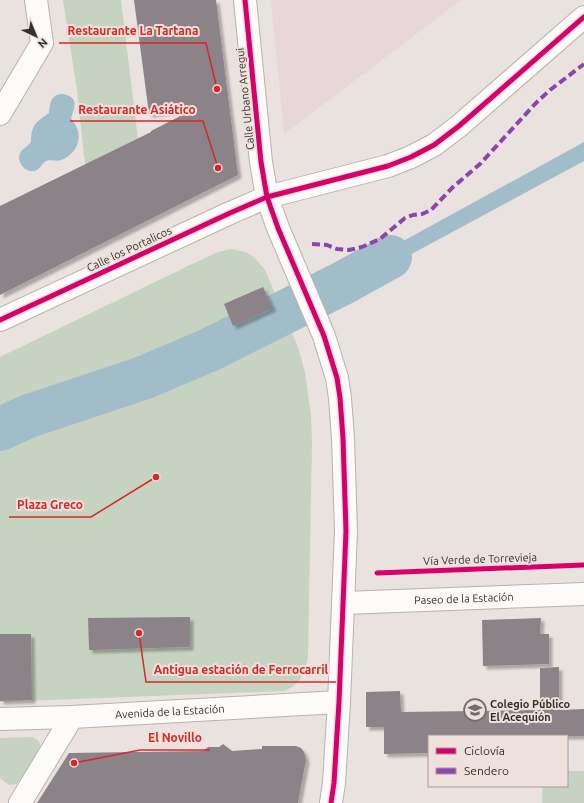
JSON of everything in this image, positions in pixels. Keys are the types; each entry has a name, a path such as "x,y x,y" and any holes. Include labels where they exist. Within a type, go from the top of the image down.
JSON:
{"street":[{"path":"0,114 42,43 36,0"},
{"name":"Calle Urbano Arregui","path":"246,0 261,162 267,197 274,218 324,336 337,378 340,398 346,531 339,702 334,783 331,803"},
{"name":"Calle los Portalicos","path":"0,320 267,197 388,166 411,157 434,145 459,126 584,17"},
{"name":"Paseo de la Estación","path":"344,603 584,594"},
{"name":"Avenida de la Estación","path":"0,719 72,717 339,702"},
{"path":"20,803 72,717"}],"shaded area":[{"path":"271,0 461,0 284,134"}],"green space":[{"path":"63,0 121,0 138,139 85,165 77,90"},
{"path":"231,249 246,252 254,257 265,270 298,347 305,372 311,416 312,440 308,657 301,677 298,682 284,691 0,702 0,357 218,252"},
{"path":"32,737 39,741 40,749 17,784 9,785 0,778 0,738"},
{"path":"568,771 584,771 584,803 542,803 542,787 568,787"}],"water":[{"path":"59,94 72,97 74,100 74,110 71,118 78,131 79,136 77,145 69,156 59,161 46,161 37,170 30,171 21,164 19,157 20,153 31,142 31,136 35,124 49,113 54,97"},
{"path":"584,142 584,161 341,292 334,279"}],"building":[{"path":"134,0 216,0 238,175 0,295 0,206 151,132 196,108 149,114"},
{"path":"263,287 273,308 233,326 224,304"},
{"path":"190,617 190,647 89,650 88,618"},
{"path":"541,618 540,634 549,634 549,664 483,666 482,620"},
{"path":"0,634 31,634 32,700 0,701"},
{"path":"559,667 559,710 584,709 584,736 428,735 428,753 384,754 384,727 366,727 366,692 400,691 401,712 540,710 540,668"},
{"path":"223,744 232,751 262,749 262,746 296,746 301,748 304,752 306,760 298,803 37,803 69,753 203,751 208,747 219,747"}],"waterway":[{"path":"0,429 29,416 143,378 209,350 343,283 390,257"}],"marked path":[{"path":"312,244 327,245 337,249 349,250 362,247 380,239 405,218 431,210 453,187 480,164 535,104 550,90 584,64"}],"cycle path":[{"path":"245,0 261,162 267,197 278,228 324,336 337,378 340,398 346,531 339,702 334,783 331,803"},
{"path":"0,320 267,197 388,166 411,157 434,145 459,126 584,17"},
{"name":"Vía Verde de Torrevieja","path":"377,573 584,565"}],"place":[{"name":"Restaurante La Tartana","path":"217,89"},
{"name":"Restaurante Asiático","path":"218,168"},
{"name":"Plaza Greco","path":"156,477"},
{"name":"Antigua estación de Ferrocarril","path":"139,633"},
{"name":"Colegio Público El Acequión","path":"475,710"},
{"name":"El Novillo","path":"74,763"}]}
